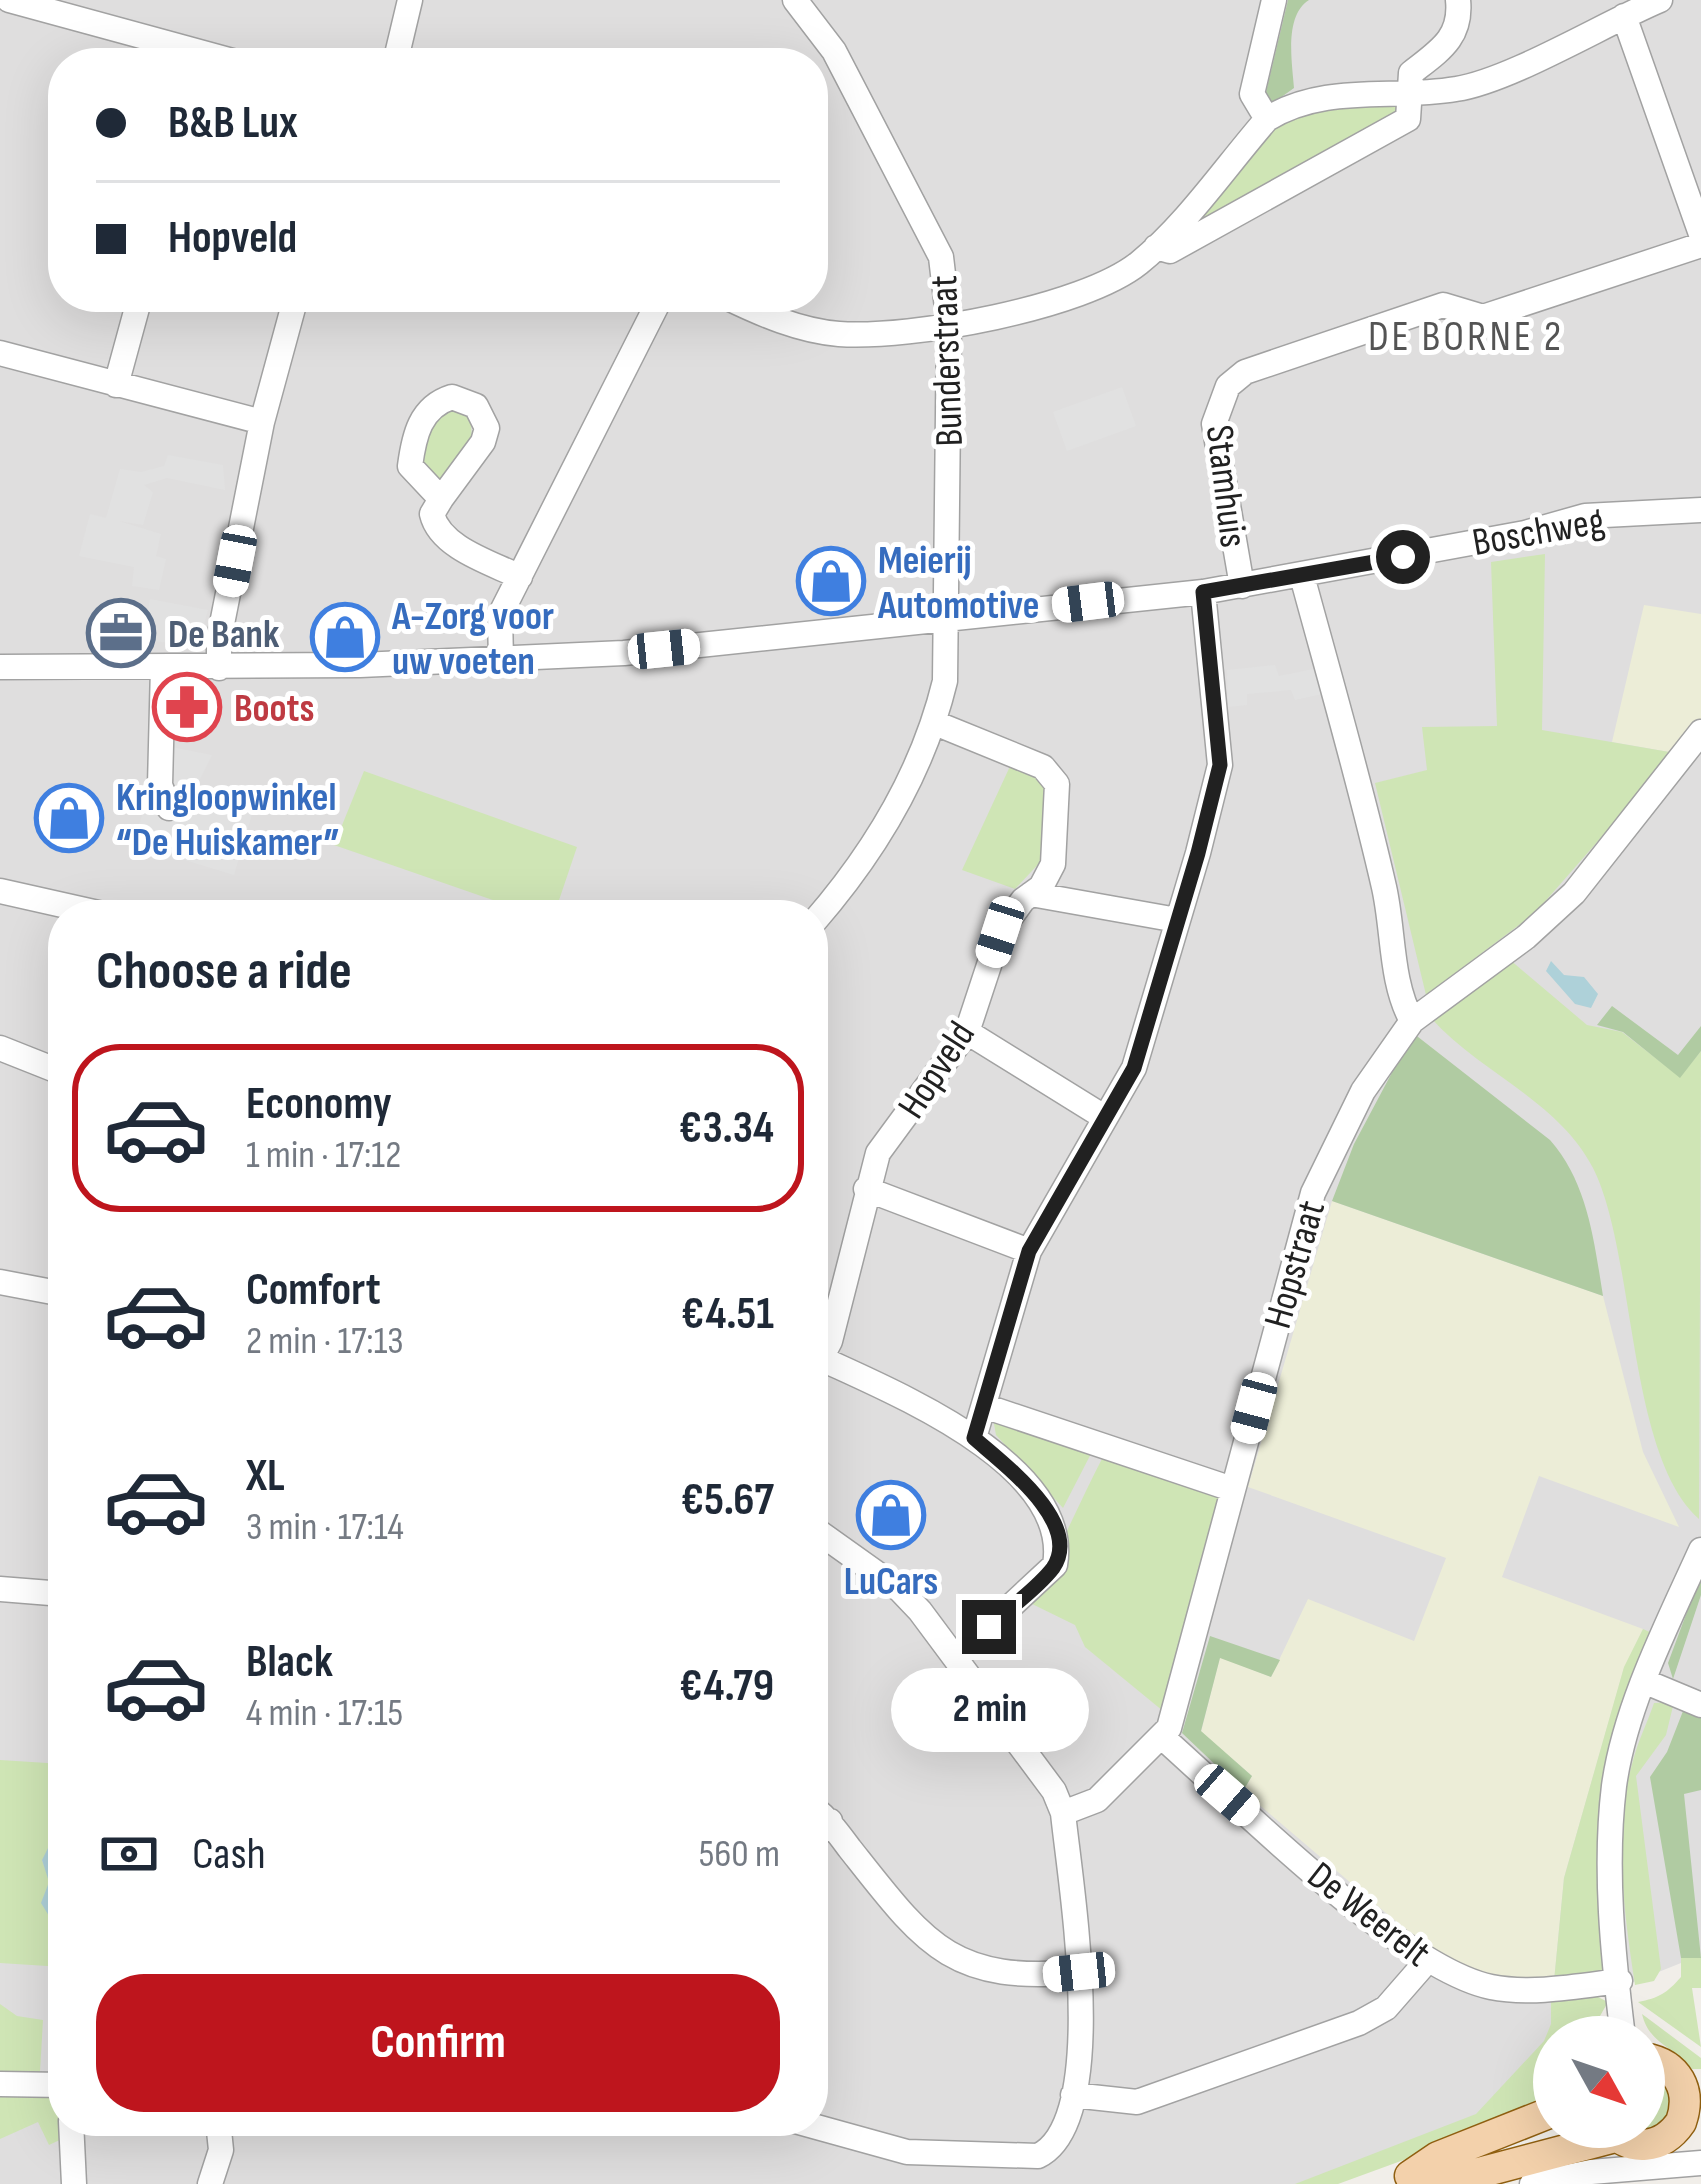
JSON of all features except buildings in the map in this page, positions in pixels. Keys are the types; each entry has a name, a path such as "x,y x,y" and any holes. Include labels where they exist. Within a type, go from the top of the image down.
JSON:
{"main road":[{"path":"1665,2074 1691,2095 1665,2128"},
{"path":"1397,2180 1438,2157 1533,2119"},
{"path":"1397,2180 1442,2183 1548,2148"}],"street":[{"path":"9,0 170,48"},
{"path":"399,48 410,0"},
{"name":"Bunderstraat","path":"795,0 834,51 940,257 949,325 945,681 935,723 871,852 828,905"},
{"path":"1267,119 1252,94 1274,0"},
{"path":"1156,247 1170,251 1401,124 1409,113 1411,73 1451,40 1460,23 1458,0"},
{"path":"758,312 841,334 949,325 1086,292 1118,277 1156,247 1267,119 1312,99 1458,89 1482,82 1660,0"},
{"path":"1624,16 1701,234"},
{"name":"Stamhuis","path":"1242,586 1214,424 1228,386 1245,372 1443,305 1483,317 1701,245"},
{"path":"116,385 136,312"},
{"path":"219,668 220,633 262,422 292,312"},
{"path":"501,661 500,615 653,312"},
{"path":"0,353 262,422"},
{"path":"440,499 433,514 435,524 449,540 520,577"},
{"name":"Boschweg","path":"0,668 501,661 1203,592 1585,517 1701,510"},
{"path":"1302,576 1355,766 1385,894 1402,1001 1412,1021"},
{"path":"974,1438 1029,1251 1134,1068 1220,765 1203,592"},
{"path":"163,668 160,785 170,808"},
{"name":"Hopveld","path":"828,1329 878,1153 967,1032 1000,932 1053,864 1057,784 1042,767 935,723"},
{"name":"Hopstraat","path":"1063,1813 1097,1800 1162,1737 1173,1718 1319,1174 1363,1091 1412,1021 1561,906 1701,731"},
{"path":"0,891 48,902"},
{"path":"1031,894 1177,920"},
{"path":"967,1032 1104,1117"},
{"path":"0,1048 48,1067"},
{"path":"866,1189 1029,1251"},
{"path":"0,1282 48,1291"},
{"name":"Hopveld","path":"828,1370 923,1406 974,1438 1039,1496 1059,1544 1055,1565 956,1657"},
{"path":"984,1406 1232,1489"},
{"path":"828,1545 900,1590 1019,1738 1063,1813 1082,2050 1058,2140 1047,2151 1024,2158 907,2152 828,2130"},
{"path":"1622,2016 1611,1904 1615,1784 1646,1682 1701,1550"},
{"path":"0,1589 48,1593"},
{"path":"1646,1682 1701,1705"},
{"name":"De Weerelt","path":"1162,1737 1426,1961 1472,1982 1509,1990 1621,1987"},
{"path":"828,1832 927,1938 957,1961 1020,1977 1079,1972"},
{"path":"1073,2095 1137,2102 1359,2023 1386,2008 1426,1961"},
{"path":"1621,1987 1631,2016"},
{"path":"0,2084 48,2085"},
{"path":"71,2136 74,2184"},
{"path":"209,2184 220,2150 219,2136"},
{"path":"1532,2184 1592,2172 1701,2163"}],"shaded area":[{"path":"0,0 1701,0 1701,1955 1561,2011 1559,2016 1533,2016 1533,2079 1527,2093 1357,2170 1303,2184 0,2184"},
{"path":"1122,387 1136,426 1067,451 1053,412"},
{"path":"168,455 223,465 225,490 167,478 144,485 153,492 143,525 119,521 161,534 156,556 166,559 159,590 132,586 134,567 79,556 90,514 106,518 120,469 141,472 164,466"},
{"path":"150,599 208,610 198,646 143,640"},
{"path":"1275,665 1279,676 1323,667 1327,693 1295,700 1291,690 1247,694 1247,705 1228,707 1227,670"},
{"path":"161,745 212,755 199,781 204,796 256,801 234,875 132,844 143,813 155,811"}],"green space":[{"path":"1288,0 1309,0 1293,28 1294,88 1273,103 1265,96"},
{"path":"1397,103 1403,113 1180,241 1275,124 1296,112"},
{"path":"445,406 466,410 472,432 467,451 441,488 422,473 423,441"},
{"path":"1545,554 1542,730 1675,753 1535,913 1426,995 1375,783 1427,770 1422,727 1497,726 1491,562"},
{"path":"1644,605 1701,614 1701,722 1675,753 1612,742"},
{"path":"1012,762 1046,776 1045,857 1015,889 962,870"},
{"path":"364,771 577,847 559,900 493,900 334,845"},
{"path":"1509,959 1587,1025 1622,1032 1680,1077 1701,1051 1699,1519 1676,1489 1658,1449 1618,1250 1593,1168 1560,1124 1431,1018"},
{"path":"1612,1006 1678,1055 1701,1026 1701,1051 1680,1078 1623,1032 1597,1025"},
{"path":"1413,1033 1550,1140 1563,1157 1587,1214 1603,1296 1332,1201 1354,1144"},
{"path":"1332,1201 1603,1296 1643,1452 1679,1527 1539,1476 1502,1577 1643,1629 1624,1668 1564,1878 1554,1981 1481,1975 1420,1942 1243,1791 1252,1776 1201,1732 1220,1657 1271,1677 1308,1599 1414,1641 1446,1558 1248,1487"},
{"path":"992,1413 1096,1444 1063,1508 996,1435"},
{"path":"1105,1453 1224,1499 1163,1711 1085,1647 1075,1625 1028,1602"},
{"path":"1701,1574 1701,1595 1673,1679 1668,1663"},
{"path":"1643,1629 1652,1633 1626,1700 1604,1969 1592,1979 1554,1981 1564,1878 1624,1667"},
{"path":"1210,1636 1280,1660 1271,1677 1220,1658 1201,1731 1252,1776 1243,1791 1182,1733"},
{"path":"1674,1702 1666,1735 1636,1776 1661,1969 1654,1981 1635,1985 1624,1900 1623,1813 1634,1757 1654,1703"},
{"path":"1685,1706 1701,1713 1701,1790 1684,1794 1701,1958 1681,1958 1650,1777 1667,1752"},
{"path":"0,1760 48,1763 48,1854 42,1860 48,1877 48,1966 0,1963"},
{"path":"1681,1958 1701,1958 1701,1988 1692,1988 1701,2047 1665,2021 1665,2016 1638,2002 1662,1994 1681,1977"},
{"path":"1551,1995 1596,1996 1608,2002 1600,2016 1551,2016"},
{"path":"0,2004 17,2016 43,2020 40,2072 0,2071"},
{"path":"1665,2031 1701,2058 1701,2069 1692,2069 1665,2046"},
{"path":"1533,2053 1533,2113 1338,2184 1295,2184 1476,2114"},
{"path":"1665,2083 1671,2087 1671,2115 1665,2120"},
{"path":"0,2091 48,2094 48,2136 64,2138 49,2145 38,2122 0,2139"}],"water":[{"path":"1551,961 1564,975 1584,977 1598,994 1591,1008 1575,1004 1546,971"},
{"path":"48,1848 48,1879 42,1860"},
{"path":"48,1885 48,1914 41,1903"}],"place":[{"name":"Meierij Automotive","path":"831,581"},
{"name":"De Bank","path":"121,633"},
{"name":"A-Zorg voor uw voeten","path":"345,637"},
{"name":"Boots","path":"187,707"},
{"name":"Kringloopwinkel “De Huiskamer”","path":"69,818"},
{"name":"LuCars","path":"891,1515"}],"district":[{"name":"DE BORNE 2","path":"1466,335"}],"route":[{"path":"989,1627 1055,1565 1059,1544 1039,1496 974,1438 1029,1251 1134,1068 1198,853 1220,765 1203,592 1403,557"}]}
